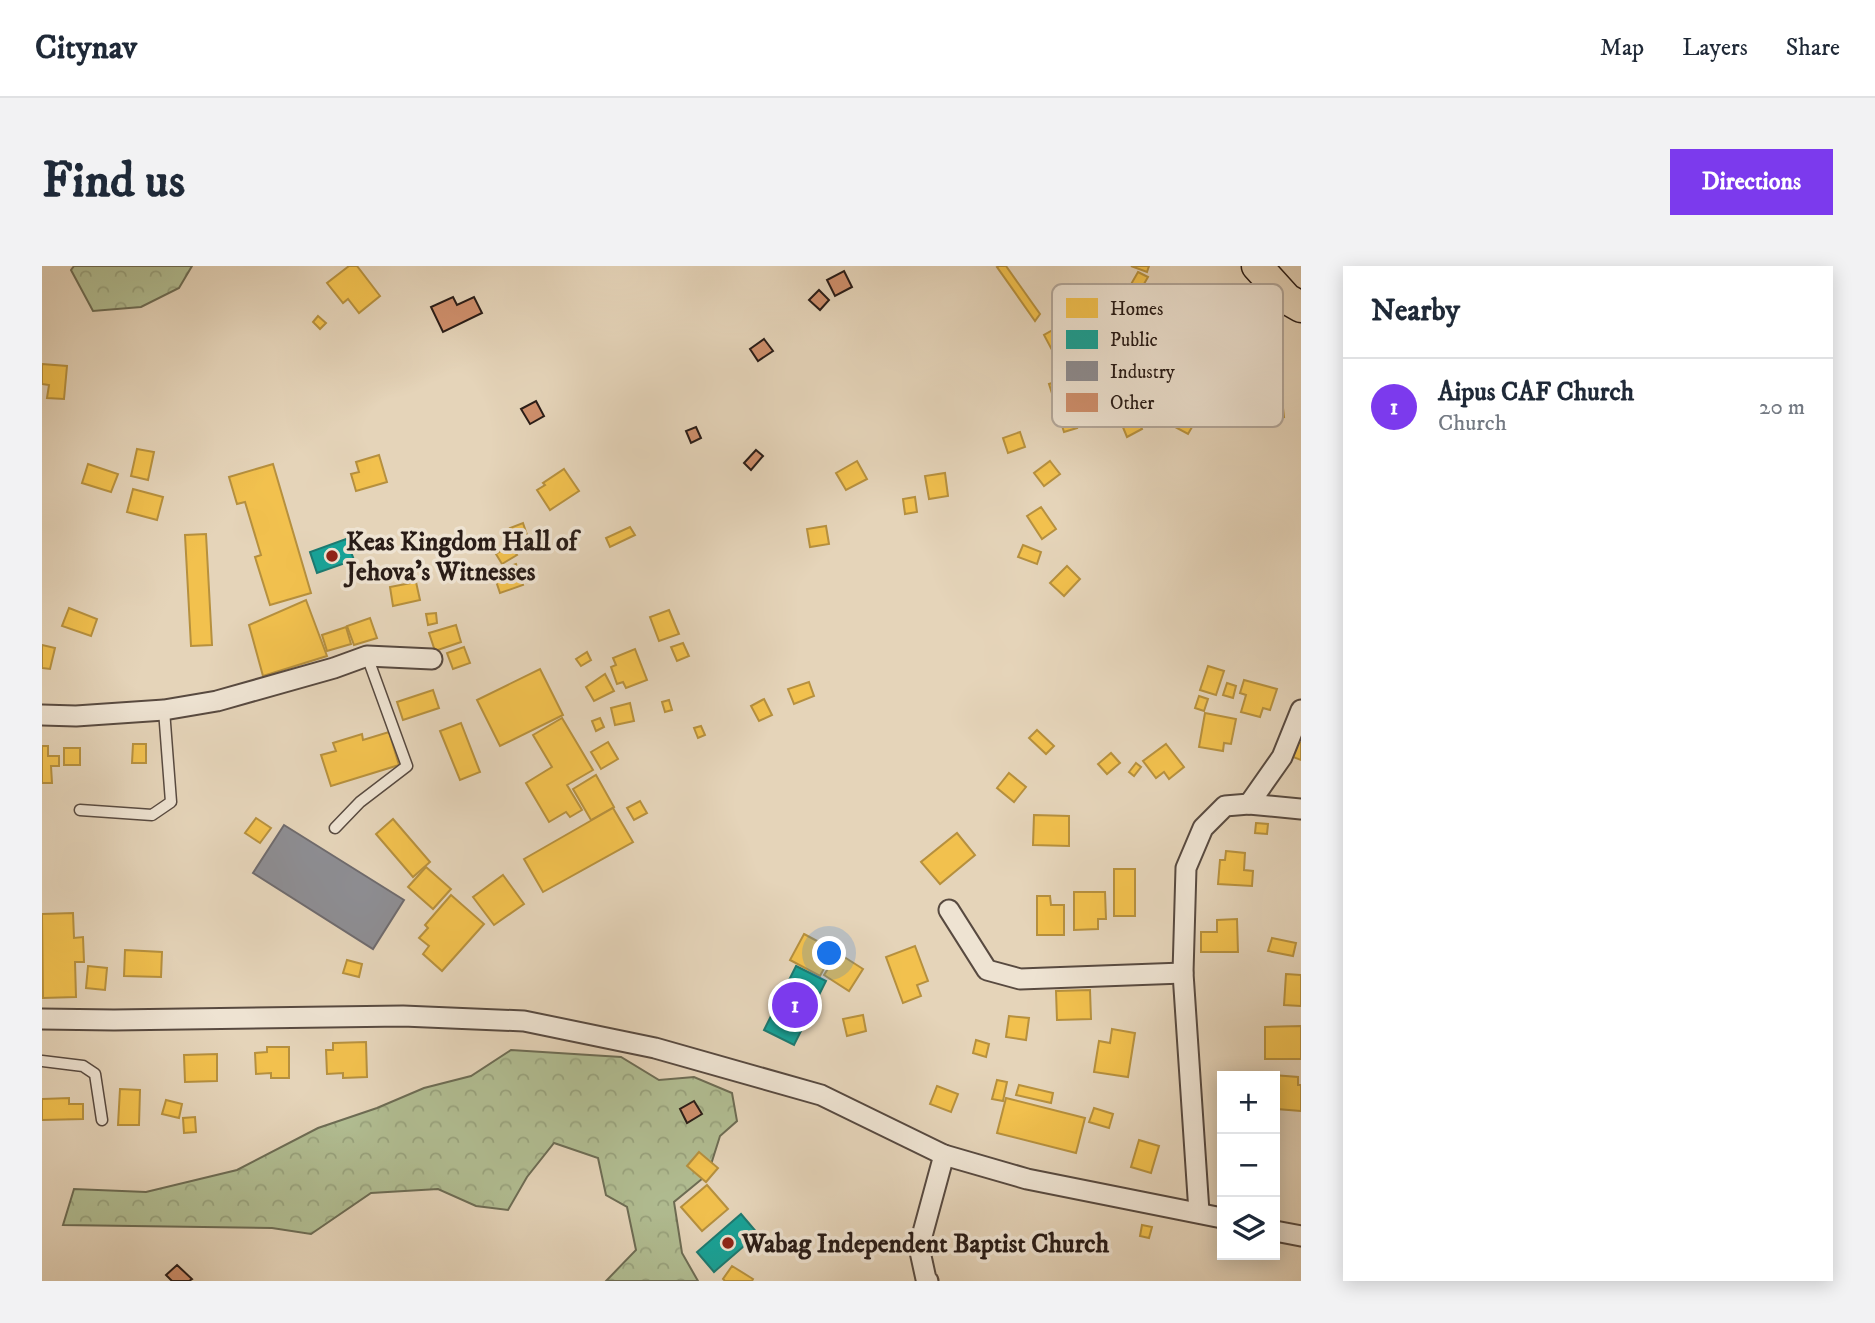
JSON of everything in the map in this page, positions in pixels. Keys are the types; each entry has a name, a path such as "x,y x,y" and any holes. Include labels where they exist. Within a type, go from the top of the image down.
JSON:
{"main road":[{"path":"1257,266 1273,284"},
{"path":"1283,295 1301,307"}],"street":[{"path":"42,715 76,716 164,710 217,701 367,656 432,659"},
{"path":"1249,804 1282,757 1301,710"},
{"path":"1199,1212 1183,973 1186,868 1203,828 1225,806 1249,804 1301,808"},
{"path":"949,909 987,970 1020,979 1183,973"},
{"path":"42,1018 114,1020 403,1016 524,1021 655,1048 821,1095 944,1155 1027,1179 1217,1217"},
{"path":"928,1281 919,1247 944,1155"},
{"path":"1280,1232 1301,1236"}],"lane":[{"path":"335,828 360,803 407,766 367,656"},
{"path":"80,810 152,815 171,802 164,710"},
{"path":"42,1060 83,1066 95,1074 102,1120"}],"green space":[{"path":"74,266 192,266 179,288 141,307 93,311 71,270"},
{"path":"511,1050 621,1057 659,1080 694,1077 732,1093 737,1121 720,1136 708,1174 674,1202 682,1253 698,1281 606,1281 636,1250 627,1207 606,1195 598,1158 554,1143 527,1177 508,1210 476,1206 438,1189 371,1193 311,1234 272,1228 63,1225 74,1189 146,1192 237,1170 318,1128 377,1108 424,1088 471,1076"}],"building: Homes":[{"path":"349,266 357,266 380,296 359,313 348,299 343,303 327,283"},
{"path":"1006,266 1040,314 1035,321 997,267"},
{"path":"1131,266 1149,266 1147,272"},
{"path":"1138,272 1148,277 1144,284 1131,284"},
{"path":"318,316 326,323 320,329 313,322"},
{"path":"1052,330 1052,350 1044,335"},
{"path":"42,364 67,366 64,399 47,398 49,385 42,384"},
{"path":"1062,427 1077,427 1077,428 1064,432"},
{"path":"1123,427 1141,427 1142,429 1127,437"},
{"path":"1175,427 1192,427 1188,434"},
{"path":"1020,432 1025,447 1008,453 1003,438"},
{"path":"137,449 154,452 148,480 131,476"},
{"path":"379,455 387,482 356,491 351,474 359,472 356,462"},
{"path":"857,461 867,479 846,490 836,473"},
{"path":"1050,461 1060,474 1044,486 1034,473"},
{"path":"88,464 118,474 111,492 82,483"},
{"path":"273,464 311,593 270,605 255,557 261,555 245,502 237,504 229,477"},
{"path":"564,469 579,491 550,510 537,490"},
{"path":"945,473 948,496 929,499 925,476"},
{"path":"133,489 163,497 157,520 127,512"},
{"path":"915,497 917,512 905,514 903,499"},
{"path":"1041,507 1056,529 1042,539 1027,516"},
{"path":"523,523 528,538 516,543 510,528"},
{"path":"826,526 829,544 810,547 807,529"},
{"path":"630,527 635,535 610,547 606,538"},
{"path":"206,534 212,645 191,646 185,535"},
{"path":"510,545 517,555 502,564 496,554"},
{"path":"1023,545 1041,552 1037,564 1018,557"},
{"path":"516,564 523,585 500,593 493,572"},
{"path":"1067,566 1080,579 1064,596 1050,583"},
{"path":"416,582 420,600 393,606 390,587"},
{"path":"306,600 327,656 263,676 249,625"},
{"path":"69,608 97,619 91,636 62,626"},
{"path":"669,610 679,634 659,641 650,617"},
{"path":"436,613 437,623 428,625 426,614"},
{"path":"370,618 377,638 354,645 347,626"},
{"path":"456,625 461,642 435,651 429,633"},
{"path":"346,627 351,644 327,651 322,635"},
{"path":"683,643 689,656 677,661 671,647"},
{"path":"42,645 55,648 50,669 42,668"},
{"path":"464,647 470,663 453,669 447,653"},
{"path":"635,649 647,680 626,688 623,682 617,684 611,667 616,665 613,658"},
{"path":"587,652 591,660 581,666 576,659"},
{"path":"1208,666 1224,671 1216,695 1200,690"},
{"path":"540,669 563,715 500,746 477,700"},
{"path":"605,674 614,691 594,701 586,687"},
{"path":"1244,680 1277,689 1270,710 1263,708 1260,717 1241,712 1246,695 1240,693"},
{"path":"809,682 814,696 794,704 788,689"},
{"path":"1227,683 1236,686 1233,698 1223,695"},
{"path":"433,690 439,708 403,720 397,702"},
{"path":"1199,696 1208,699 1204,711 1195,708"},
{"path":"764,699 772,715 759,721 751,706"},
{"path":"669,700 672,710 665,712 662,702"},
{"path":"630,703 634,721 615,725 611,708"},
{"path":"1205,713 1236,719 1231,744 1224,743 1223,751 1199,747"},
{"path":"562,718 593,770 567,785 582,810 570,817 566,812 549,822 526,783 552,767 533,735"},
{"path":"600,718 604,727 596,731 592,721"},
{"path":"461,723 480,772 460,780 440,731"},
{"path":"701,726 705,735 698,738 694,728"},
{"path":"1037,730 1054,746 1046,754 1029,738"},
{"path":"389,732 399,765 331,786 321,755 336,751 333,743 362,734 363,740"},
{"path":"608,742 618,759 601,769 591,752"},
{"path":"1297,742 1301,743 1301,760 1293,757"},
{"path":"133,744 146,744 146,763 132,763"},
{"path":"1166,744 1184,767 1169,779 1164,772 1156,778 1143,761"},
{"path":"42,746 48,746 48,756 59,756 59,766 51,766 52,783 42,783"},
{"path":"64,748 80,748 80,765 64,765"},
{"path":"1111,753 1120,763 1107,774 1098,764"},
{"path":"1136,763 1141,767 1134,776 1129,772"},
{"path":"1009,773 1026,787 1014,802 997,788"},
{"path":"596,775 614,807 591,820 573,789"},
{"path":"640,801 647,813 634,820 627,808"},
{"path":"613,808 633,842 543,892 524,859"},
{"path":"1034,815 1069,816 1069,846 1033,845"},
{"path":"256,818 271,828 260,843 245,833"},
{"path":"393,819 430,862 413,877 376,834"},
{"path":"1256,823 1268,824 1267,834 1255,833"},
{"path":"957,833 975,855 940,884 921,862"},
{"path":"1226,851 1245,853 1244,870 1253,871 1252,886 1218,884 1220,860 1225,860"},
{"path":"426,867 451,889 433,909 408,887"},
{"path":"1114,869 1135,869 1135,916 1114,916"},
{"path":"503,875 524,904 494,925 473,897"},
{"path":"1074,892 1105,892 1106,919 1098,919 1098,929 1074,930"},
{"path":"451,895 484,924 442,971 423,954 429,946 419,938 428,928 425,925"},
{"path":"1037,896 1050,896 1051,905 1064,905 1064,935 1037,935"},
{"path":"73,913 74,938 83,937 84,962 75,962 76,997 43,998 42,914"},
{"path":"1237,919 1238,952 1201,952 1201,932 1217,932 1217,920"},
{"path":"804,934 834,950 820,976 790,960"},
{"path":"1272,938 1296,943 1293,956 1268,951"},
{"path":"915,946 928,981 917,985 921,996 903,1003 886,957"},
{"path":"125,950 162,952 161,977 124,976"},
{"path":"838,953 863,969 849,991 824,975"},
{"path":"347,960 362,964 359,977 343,973"},
{"path":"88,966 107,968 105,990 86,988"},
{"path":"1286,974 1301,975 1301,1006 1284,1005"},
{"path":"1090,990 1091,1019 1057,1020 1056,991"},
{"path":"863,1015 866,1031 847,1036 843,1019"},
{"path":"1009,1016 1029,1018 1026,1040 1006,1037"},
{"path":"1301,1026 1301,1059 1265,1059 1265,1027"},
{"path":"1112,1029 1135,1033 1128,1077 1094,1072 1099,1041 1110,1043"},
{"path":"976,1040 989,1044 986,1057 973,1053"},
{"path":"366,1042 367,1077 343,1078 343,1073 327,1074 326,1050 333,1050 333,1043"},
{"path":"267,1047 289,1047 289,1078 271,1078 271,1073 256,1074 255,1053 267,1052"},
{"path":"217,1054 217,1081 185,1082 184,1055"},
{"path":"1280,1076 1298,1077 1298,1085 1301,1085 1301,1111 1280,1109"},
{"path":"997,1080 1007,1082 1003,1101 992,1099"},
{"path":"1019,1085 1053,1093 1051,1103 1016,1095"},
{"path":"937,1086 958,1094 951,1112 930,1104"},
{"path":"120,1089 140,1090 139,1125 118,1125"},
{"path":"69,1098 69,1104 83,1104 83,1119 42,1120 42,1099"},
{"path":"1006,1098 1085,1118 1076,1153 997,1133"},
{"path":"166,1100 182,1104 179,1118 162,1114"},
{"path":"1094,1108 1113,1114 1109,1128 1089,1122"},
{"path":"195,1117 196,1132 184,1133 183,1118"},
{"path":"1139,1140 1159,1146 1151,1173 1131,1167"},
{"path":"699,1152 718,1168 706,1182 687,1166"},
{"path":"707,1185 728,1209 702,1231 681,1207"},
{"path":"1142,1225 1152,1227 1149,1238 1140,1236"},
{"path":"732,1266 753,1279 752,1281 725,1281 723,1279"}],"building: Public":[{"name":"Keas Kingdom Hall of Jehova's Witnesses","path":"346,539 354,560 317,573 310,552"},
{"path":"796,966 826,981 794,1045 764,1030"},
{"name":"Wabag Independent Baptist Church","path":"741,1214 758,1234 714,1272 697,1252"}],"building: Industry":[{"path":"284,825 404,900 373,949 253,873"}],"building: Other":[{"path":"844,271 852,287 835,296 827,280"},
{"path":"819,290 829,300 820,310 809,300"},
{"path":"453,297 457,305 474,297 482,313 443,332 431,307"},
{"path":"764,339 773,351 758,361 750,349"},
{"path":"536,401 544,416 530,424 521,409"},
{"path":"696,427 701,438 691,443 686,431"},
{"path":"756,450 763,456 751,470 744,463"},
{"path":"694,1101 702,1114 687,1123 680,1109"},
{"path":"177,1265 192,1279 172,1281 166,1275"}],"place":[{"name":"Keas Kingdom Hall of Jehova's Witnesses","path":"332,556"},
{"name":"Aipus CAF Church","path":"795,1005"},
{"name":"Wabag Independent Baptist Church","path":"728,1243"}]}
